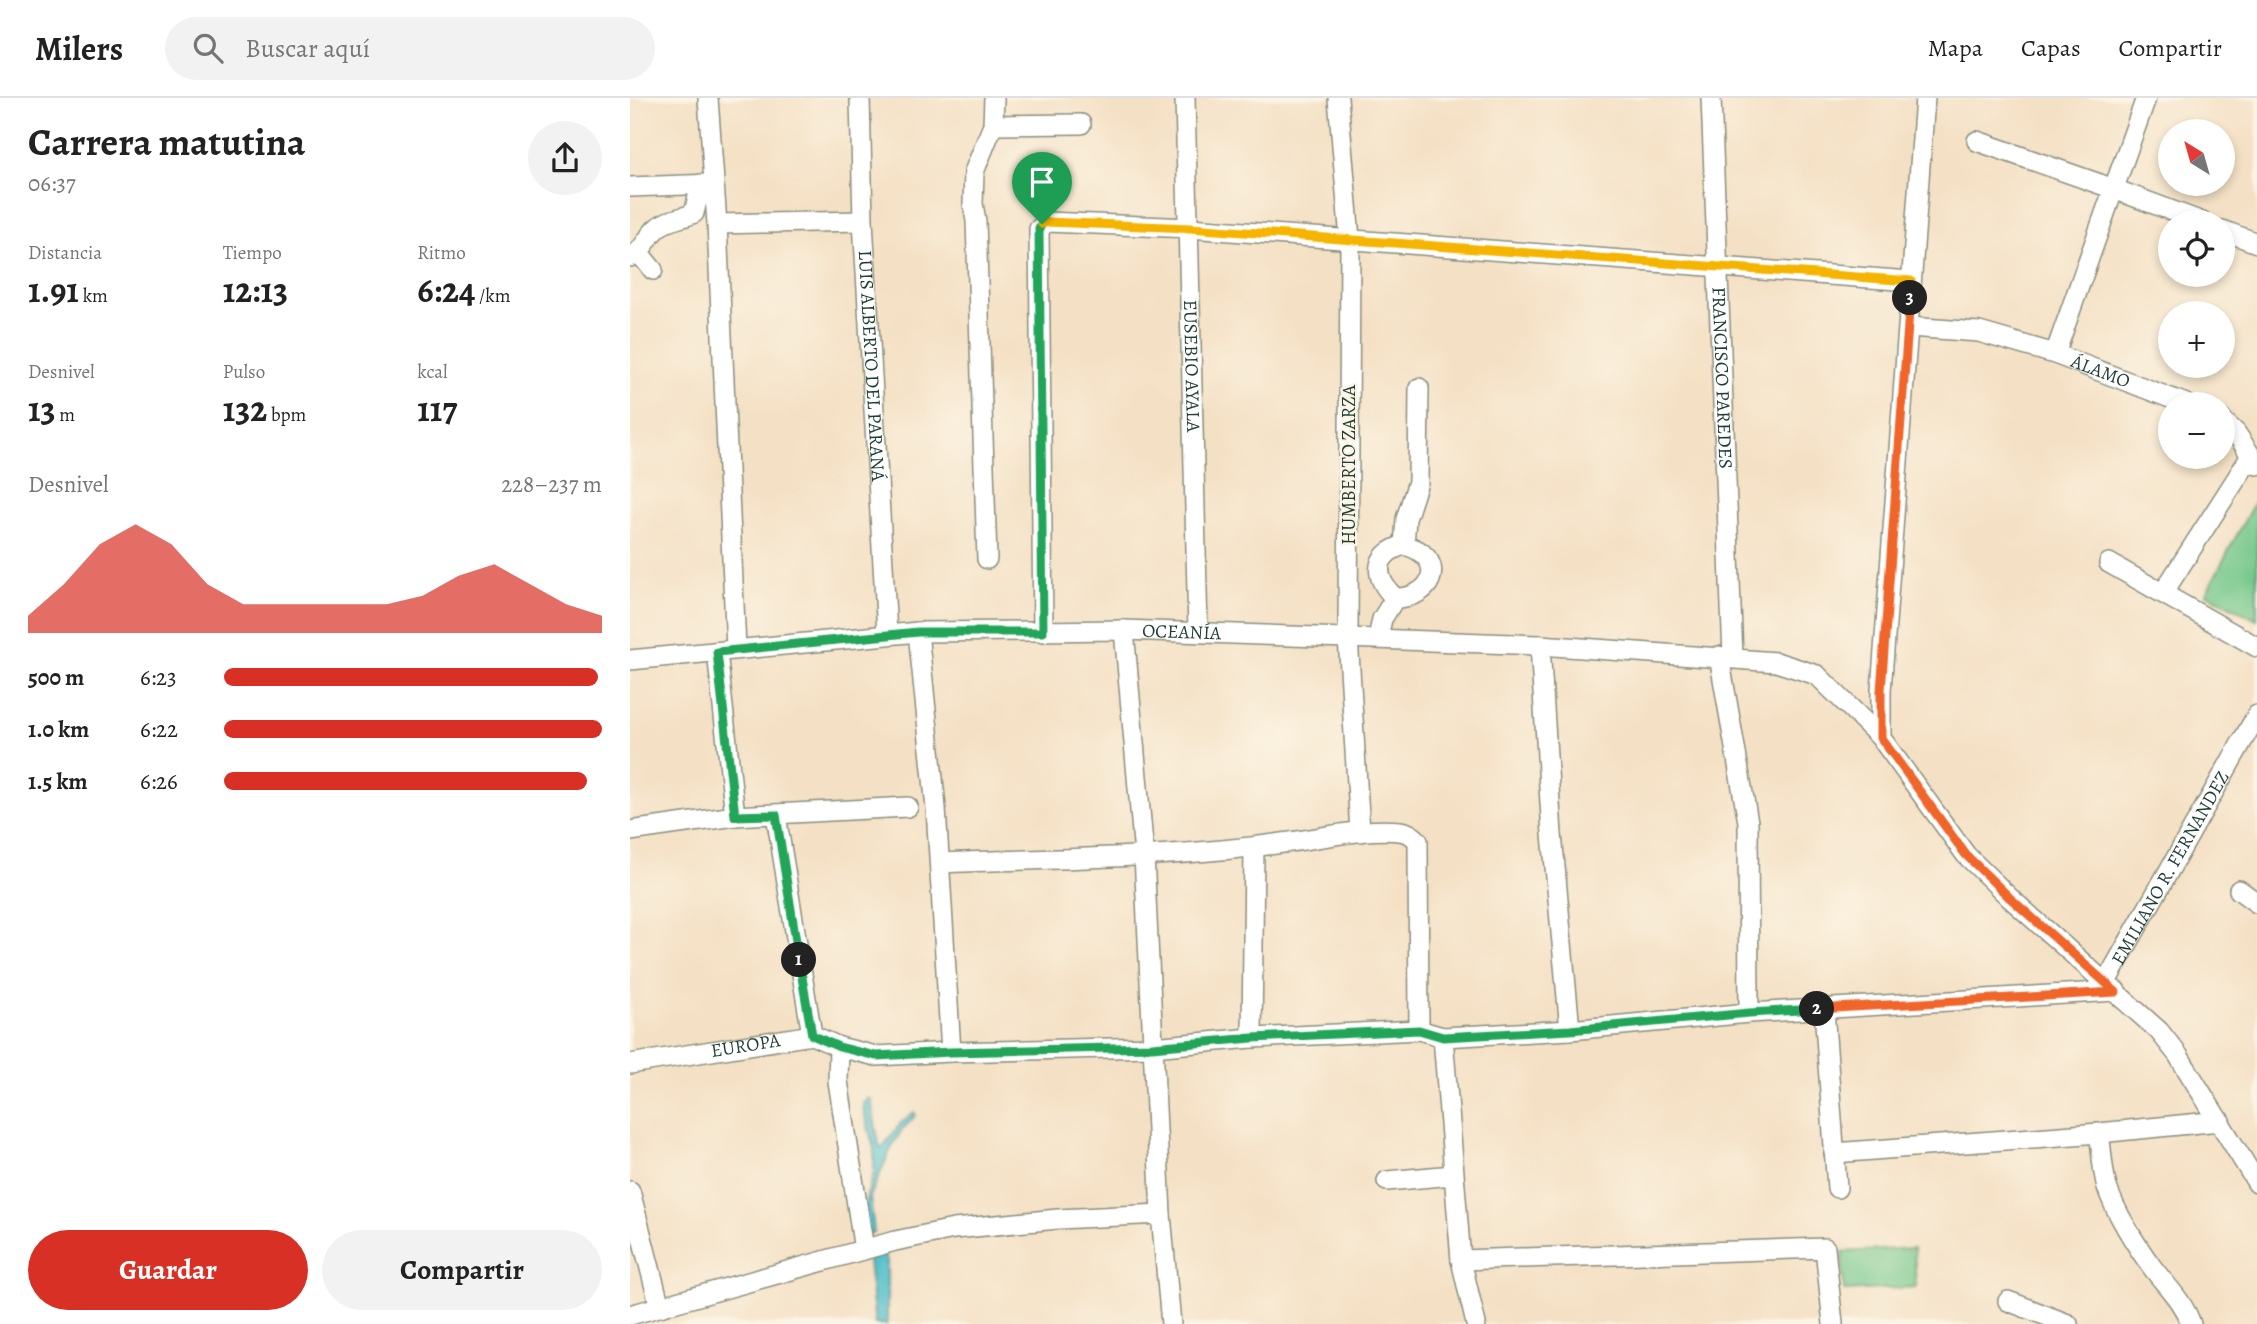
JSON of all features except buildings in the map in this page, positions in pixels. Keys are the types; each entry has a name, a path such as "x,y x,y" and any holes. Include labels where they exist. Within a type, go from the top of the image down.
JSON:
{"street":[{"path":"708,98 707,184 717,224 726,651 735,816"},
{"name":"LUIS ALBERTO DEL PARANÁ","path":"860,98 863,221 887,634"},
{"path":"986,559 977,235 973,186 974,172 993,125 994,98"},
{"name":"EUSEBIO AYALA","path":"1185,98 1198,632"},
{"name":"HUMBERTO ZARZA","path":"1338,98 1350,240 1348,637 1360,832"},
{"name":"FRANCISCO PAREDES","path":"1711,98 1718,266 1726,657 1748,822 1749,1013"},
{"path":"1881,738 1881,691 1925,98"},
{"path":"2054,354 2146,98"},
{"path":"993,125 1081,124"},
{"path":"1977,141 2170,210"},
{"path":"630,187 707,184"},
{"path":"653,270 634,255 658,227 694,213 707,184"},
{"path":"717,224 863,221"},
{"path":"1043,632 1039,229 1047,222 1190,228 1911,281"},
{"path":"2235,235 2257,243"},
{"name":"ÁLAMO","path":"1909,327 1979,332 2054,354 2158,393"},
{"path":"1404,545 1406,519 1418,482 1419,388"},
{"path":"2162,593 2254,460 2235,432"},
{"path":"1404,545 1419,549 1432,568 1425,590 1415,596 1395,598 1384,587 1379,576 1380,564 1386,554 1404,545"},
{"path":"2109,563 2257,647"},
{"path":"1378,638 1382,619 1395,598"},
{"path":"1124,630 1144,855 1161,1214 1171,1324"},
{"name":"OCEANÍA","path":"630,660 918,632 1124,630 1539,645 1776,662 1817,675 1881,738 1966,855 2010,898 2159,1031 2178,1055 2254,1170"},
{"path":"918,632 940,863 951,1052"},
{"path":"1539,645 1552,834 1570,1030"},
{"name":"EMILIANO R. FERNANDEZ","path":"2111,987 2257,715"},
{"path":"630,831 735,816 908,807"},
{"path":"776,815 812,1035 839,1047 876,1056 1152,1047 1252,1038 1419,1030 1443,1037 1570,1030 1749,1013 2111,987"},
{"path":"940,863 1254,848 1360,832 1402,831 1414,836 1418,841 1419,1030"},
{"path":"1252,1038 1254,848"},
{"path":"2239,890 2257,903"},
{"path":"1824,1009 1837,1188"},
{"name":"EUROPA","path":"630,1063 812,1035"},
{"path":"1443,1037 1461,1260 1476,1324"},
{"path":"839,1047 838,1081 864,1250"},
{"path":"1834,1153 2220,1121"},
{"path":"2099,1133 2110,1198 2151,1266 2182,1305 2191,1324"},
{"path":"1387,1181 1453,1175"},
{"path":"630,1191 660,1307"},
{"path":"630,1315 895,1241 954,1229 1058,1219 1161,1214"},
{"path":"1461,1260 1825,1248 1833,1324"},
{"path":"2008,1301 2068,1324"}],"green space":[{"path":"2255,501 2257,503 2257,620 2206,593"},
{"path":"1914,1248 1916,1287 1844,1291 1842,1252"}],"water":[{"path":"868,1098 871,1100 879,1145 882,1148 901,1123 914,1112 916,1115 892,1146 870,1197 874,1233 865,1235 864,1206 874,1172 874,1149 863,1107"},
{"path":"884,1254 887,1261 887,1324 875,1324 868,1260"}],"route":[{"path":"1047,222 1190,228 1911,281 1881,691 1881,738 1966,855 2116,992 1749,1013 1570,1030 1443,1037 1419,1030 1252,1038 1152,1047 876,1056 839,1047 812,1035 776,815 735,816 717,652 918,632 1043,632 1039,229 1042,224 1047,222"}]}
